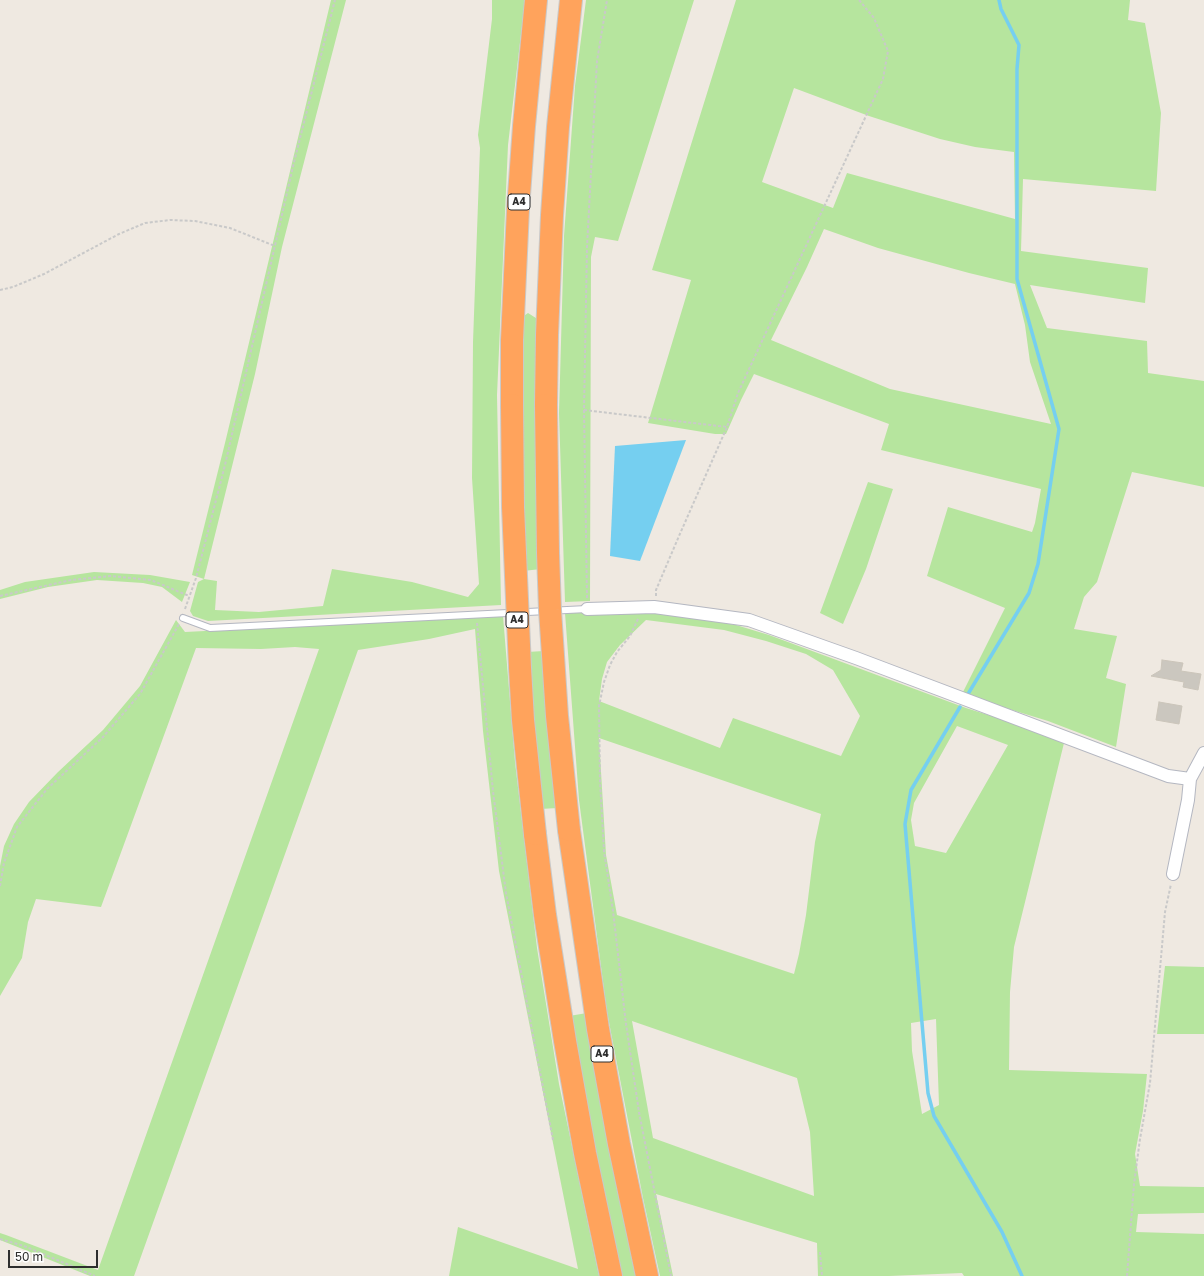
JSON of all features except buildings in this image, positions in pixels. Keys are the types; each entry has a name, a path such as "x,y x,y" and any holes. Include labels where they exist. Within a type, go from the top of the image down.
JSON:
{"highway":[{"name":"A4","path":"536,0 524,118 512,340 513,528 520,668 524,727 545,915 585,1153 611,1276"},
{"name":"A4","path":"571,0 558,127 552,215 547,335 546,405 550,610 557,716 569,830 580,911 598,1029 619,1144 647,1276"}],"street":[{"path":"588,609 654,607 749,620 856,658 1168,776 1190,778"},
{"path":"1173,874 1188,800 1190,778 1204,753"}],"lane":[{"path":"183,618 210,628 476,616 588,609"}],"path":[{"path":"0,886 4,863 17,827 47,789 103,737 140,694 183,618 196,578 225,465 294,162 335,0"},
{"path":"588,609 584,410 586,247 598,61 607,0"},
{"path":"654,607 656,590 727,427 738,393 883,79 888,51 874,18 859,0"},
{"path":"0,290 13,287 44,274 119,234 145,223 170,220 195,221 230,228 275,246"},
{"path":"584,410 727,427"},
{"path":"0,596 72,580 110,576 151,580 189,596"},
{"path":"640,608 638,621 630,636 617,652 604,682 599,706 600,781 604,851 613,911 626,1024 639,1112 671,1276"},
{"path":"476,616 493,791 506,893 553,1140"},
{"path":"1127,1276 1134,1184 1152,1061 1165,912 1173,874"},
{"path":"0,1239 24,1246 95,1276"},
{"path":"820,1252 822,1276"}],"green space":[{"path":"331,0 346,0 282,247 255,374 204,579 192,575"},
{"path":"492,0 525,0 508,145 497,395 501,605 208,621 193,616 190,611 198,582 204,579 217,581 215,610 259,612 323,606 332,569 412,582 468,597 479,584 472,478 473,342 480,148 478,135 492,19"},
{"path":"586,0 694,0 618,241 595,237 591,257 590,601 565,602 559,413 564,236 575,86"},
{"path":"736,0 1130,0 1128,20 1145,23 1161,113 1156,191 1023,179 1021,251 1148,268 1145,303 1030,285 1047,328 1147,341 1148,373 1204,381 1204,487 1132,472 1097,582 1084,597 1074,629 1117,636 1106,678 1126,684 1116,747 1048,721 986,702 963,692 1005,608 927,576 948,507 1032,532 1041,489 881,450 889,424 754,374 726,434 715,434 648,423 691,280 652,270","holes":["794,88 869,116 940,139 975,147 1014,152 1015,219 847,173 833,208 762,182","824,229 878,248 1015,284 1025,325 1030,362 1051,424 890,389 771,340"]},
{"path":"528,313 539,320 541,569 523,571 521,318"},
{"path":"868,482 893,489 866,569 843,624 820,613"},
{"path":"94,572 150,575 190,582 182,602 162,587 143,583 97,580 48,587 0,599 0,590 25,582"},
{"path":"655,611 736,625 769,635 966,708 1017,724 1064,743 1014,947 1010,992 1009,1070 1147,1074 1143,1111 1135,1154 1140,1186 1204,1187 1204,1213 1138,1214 1136,1232 1204,1234 1204,1276 964,1276 962,1273 889,1276 818,1276 817,1243 656,1194 673,1276 660,1276 643,1198 607,1012 579,800 565,613","holes":["646,620 724,630 766,641 806,654 833,670 860,716 841,756 733,718 720,748 599,701 602,679 607,662 620,645","957,726 1008,745 946,853 915,846 911,820 914,803","599,738 821,814 815,842 806,915 794,974 617,915 606,855","936,1019 939,1105 922,1114 912,1051 911,1023","632,1021 797,1078 810,1132 814,1196 653,1138"]},
{"path":"503,616 515,762 537,948 559,1084 599,1276 449,1276 458,1227 578,1269 499,871 483,731 475,629 429,639 358,650 134,1276 90,1276 0,1240 0,1233 98,1270 319,649 295,647 261,649 196,648 101,907 36,899 28,922 22,958 0,996 0,866 4,846 14,824 29,802 58,772 103,730 140,686 176,620 185,632"},
{"path":"544,651 558,808 540,809 527,652"},
{"path":"1165,966 1204,967 1204,1034 1157,1034"},
{"path":"587,1013 640,1276 620,1276 569,1016"}],"water":[{"path":"686,440 640,561 610,556 615,446"}],"waterway":[{"path":"968,694 1029,593 1038,564 1059,429 1017,279 1017,69 1019,45 1001,9 999,0"},
{"path":"960,707 911,790 905,824 928,1093 934,1116 1002,1232 1022,1276"}]}
